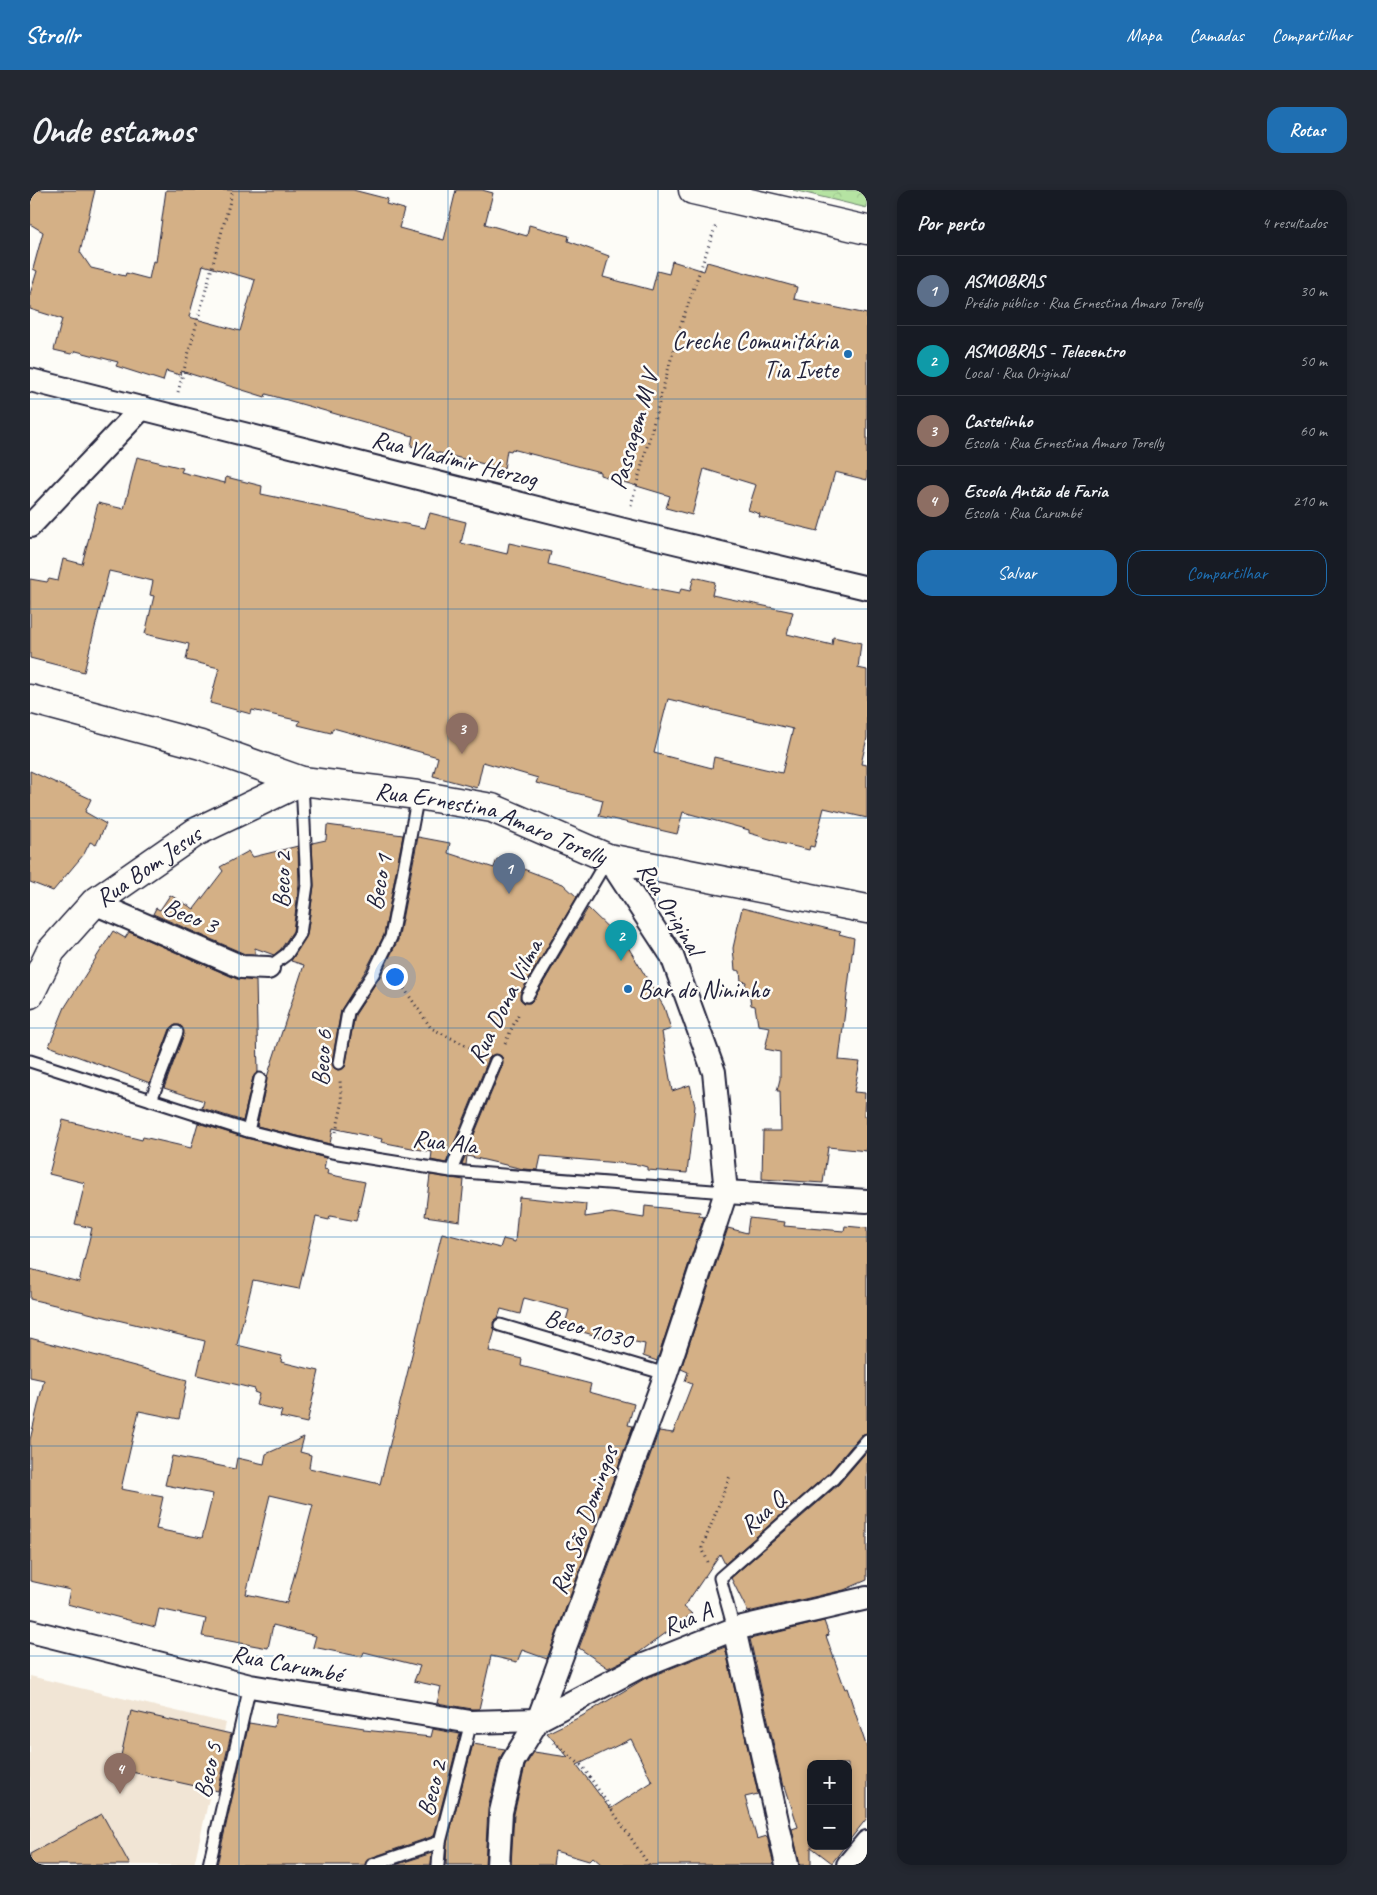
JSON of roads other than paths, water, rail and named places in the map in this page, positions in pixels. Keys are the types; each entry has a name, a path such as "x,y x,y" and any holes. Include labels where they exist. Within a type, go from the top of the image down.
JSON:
{"street":[{"path":"693,190 867,230"},
{"name":"Rua Vladimir Herzog","path":"30,380 172,414 624,530 867,588"},
{"path":"30,526 142,408"},
{"name":"Rua Ernestina Amaro Torelly","path":"30,699 201,745 302,781 418,795 492,808 608,858 867,909"},
{"name":"Rua Bom Jesus","path":"30,994 51,952 94,903 196,832 302,781"},
{"name":"Rua Original","path":"608,858 672,956 714,1072 726,1192"},
{"name":"Beco 3","path":"94,903 242,967 268,968"},
{"name":"Rua Ala","path":"726,1192 867,1201"},
{"name":"Rua São Domingos","path":"498,1865 501,1812 513,1761 538,1720 666,1374 726,1192"},
{"name":"Rua A","path":"538,1720 639,1667 734,1629 867,1598"},
{"path":"734,1629 787,1865"},
{"name":"Rua Carumbé","path":"30,1631 250,1686 471,1722 538,1720"},
{"path":"848,1865 867,1842"}],"lane":[{"name":"Beco 2","path":"268,968 286,954 300,934 307,885 302,781"},
{"name":"Beco 1","path":"373,974 391,937 418,795"},
{"name":"Rua Dona Vilma","path":"527,996 608,858"},
{"name":"Beco 6","path":"339,1063 348,1012 373,974"},
{"path":"151,1100 177,1032"},
{"name":"Rua Ala","path":"30,1061 248,1131 332,1152 451,1172 726,1192"},
{"name":"Rua Dona Vilma","path":"451,1172 496,1061"},
{"path":"248,1131 260,1079"},
{"name":"Beco 1030","path":"500,1325 666,1374"},
{"name":"Rua Q","path":"734,1629 720,1578 834,1478 867,1440"},
{"name":"Beco 5","path":"209,1865 250,1686"},
{"name":"Beco 2","path":"438,1865 440,1842 471,1722"},
{"path":"372,1865 440,1842"}],"place":[{"name":"Creche Comunitária Tia Ivete","path":"848,354"},
{"name":"Castelinho","path":"462,754"},
{"name":"ASMOBRAS","path":"509,894"},
{"name":"ASMOBRAS - Telecentro","path":"621,961"},
{"name":"Bar do Nininho","path":"628,989"},
{"name":"Escola Antão de Faria","path":"120,1794"}]}
